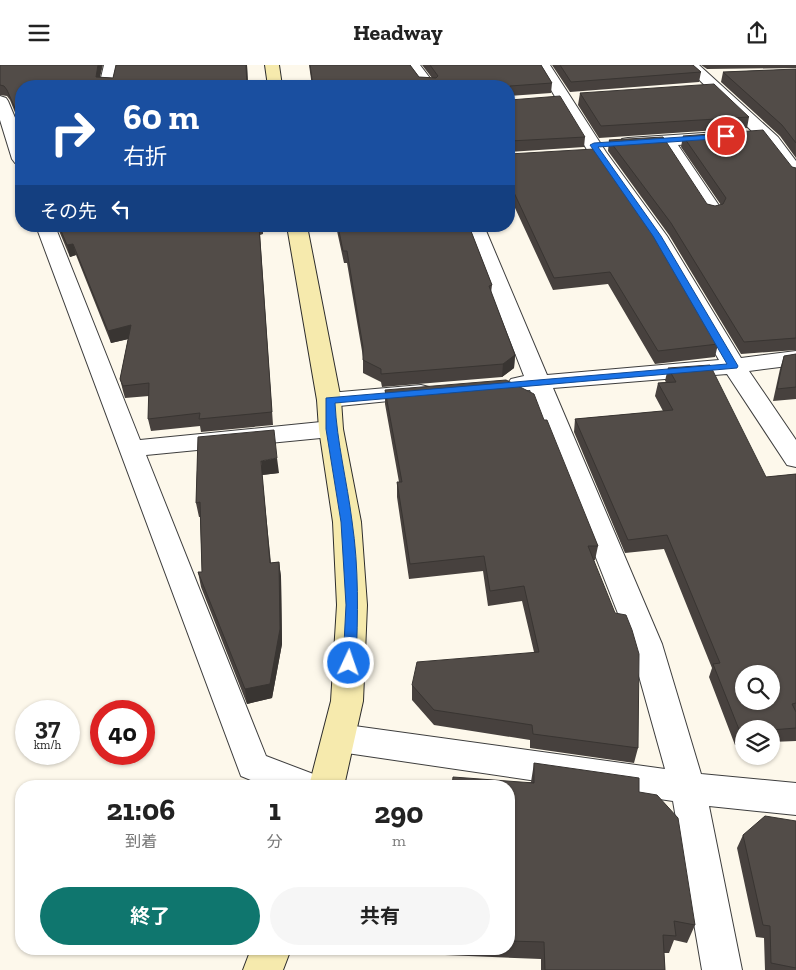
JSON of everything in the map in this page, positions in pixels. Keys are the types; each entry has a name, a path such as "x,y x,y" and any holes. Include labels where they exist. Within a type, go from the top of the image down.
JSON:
{"street":[{"path":"108,80 111,65"},
{"path":"272,65 275,80"},
{"path":"412,65 423,80"},
{"path":"543,65 596,149 657,236 734,366 796,459"},
{"path":"691,65 700,83 719,82 775,138 796,173"},
{"path":"545,99 582,96"},
{"path":"0,101 15,126"},
{"path":"578,154 596,149 667,140 740,135 775,138"},
{"path":"667,140 713,209"},
{"path":"47,232 253,766 289,780"},
{"path":"298,232 329,400 331,429 347,522 352,605 347,701 340,738 329,780"},
{"path":"476,232 646,644 688,788 722,970"},
{"path":"498,386 734,366 796,358"},
{"path":"329,400 441,391"},
{"path":"130,449 331,429"},
{"path":"340,738 688,788 796,799"},
{"path":"263,970 269,955"}],"building":[{"path":"0,65 98,65 96,77 113,78 116,65 246,65 247,80 15,80 15,108 7,90 4,86 0,85"},
{"path":"310,65 410,65 419,77 436,78 438,76 430,65 541,65 552,83 515,86 515,80 312,80"},
{"path":"560,65 693,65 701,72 571,82"},
{"path":"796,69 796,143 782,125 723,72"},
{"path":"714,84 749,117 601,126 580,93"},
{"path":"560,96 585,137 515,141 515,100"},
{"path":"763,130 792,167 796,168 796,338 744,342 671,223 609,140 663,137 707,204 715,206 723,204 726,198 683,136"},
{"path":"594,149 647,225 718,344 658,351 610,272 554,278 515,195 515,154"},
{"path":"62,232 259,232 272,412 199,419 200,413 148,419 149,383 123,386 120,379 131,325 108,331 73,244 67,245"},
{"path":"339,232 471,232 492,285 489,286 515,355 503,364 381,374 381,369 363,360 363,347 347,251 343,251"},
{"path":"796,354 796,387 777,389 784,356"},
{"path":"710,365 766,477 796,474 796,703 792,704 796,712 796,728 780,729 780,720 735,720 713,664 720,663 667,535 628,540 575,419 673,410 658,383 676,382 668,368"},
{"path":"506,380 534,394 544,420 547,420 598,546 588,546 615,613 626,615 632,630 639,654 638,748 533,734 532,725 434,710 412,685 417,662 539,652 524,586 490,591 484,556 410,564 397,482 402,482 385,390"},
{"path":"274,430 277,458 261,461 270,563 279,562 280,629 270,684 245,689 198,572 202,572 200,502 196,503 198,437"},
{"path":"534,763 639,778 639,792 657,795 678,818 695,925 674,921 676,936 663,935 665,970 545,970 544,942 515,941 515,782 534,783"},
{"path":"453,777 494,780 453,780"},
{"path":"765,816 796,821 796,968 771,963 770,926 763,925 743,835"}],"route":[{"path":"349,663 352,605 347,522 331,429 329,400 734,366 657,236 594,145 726,136"}]}
